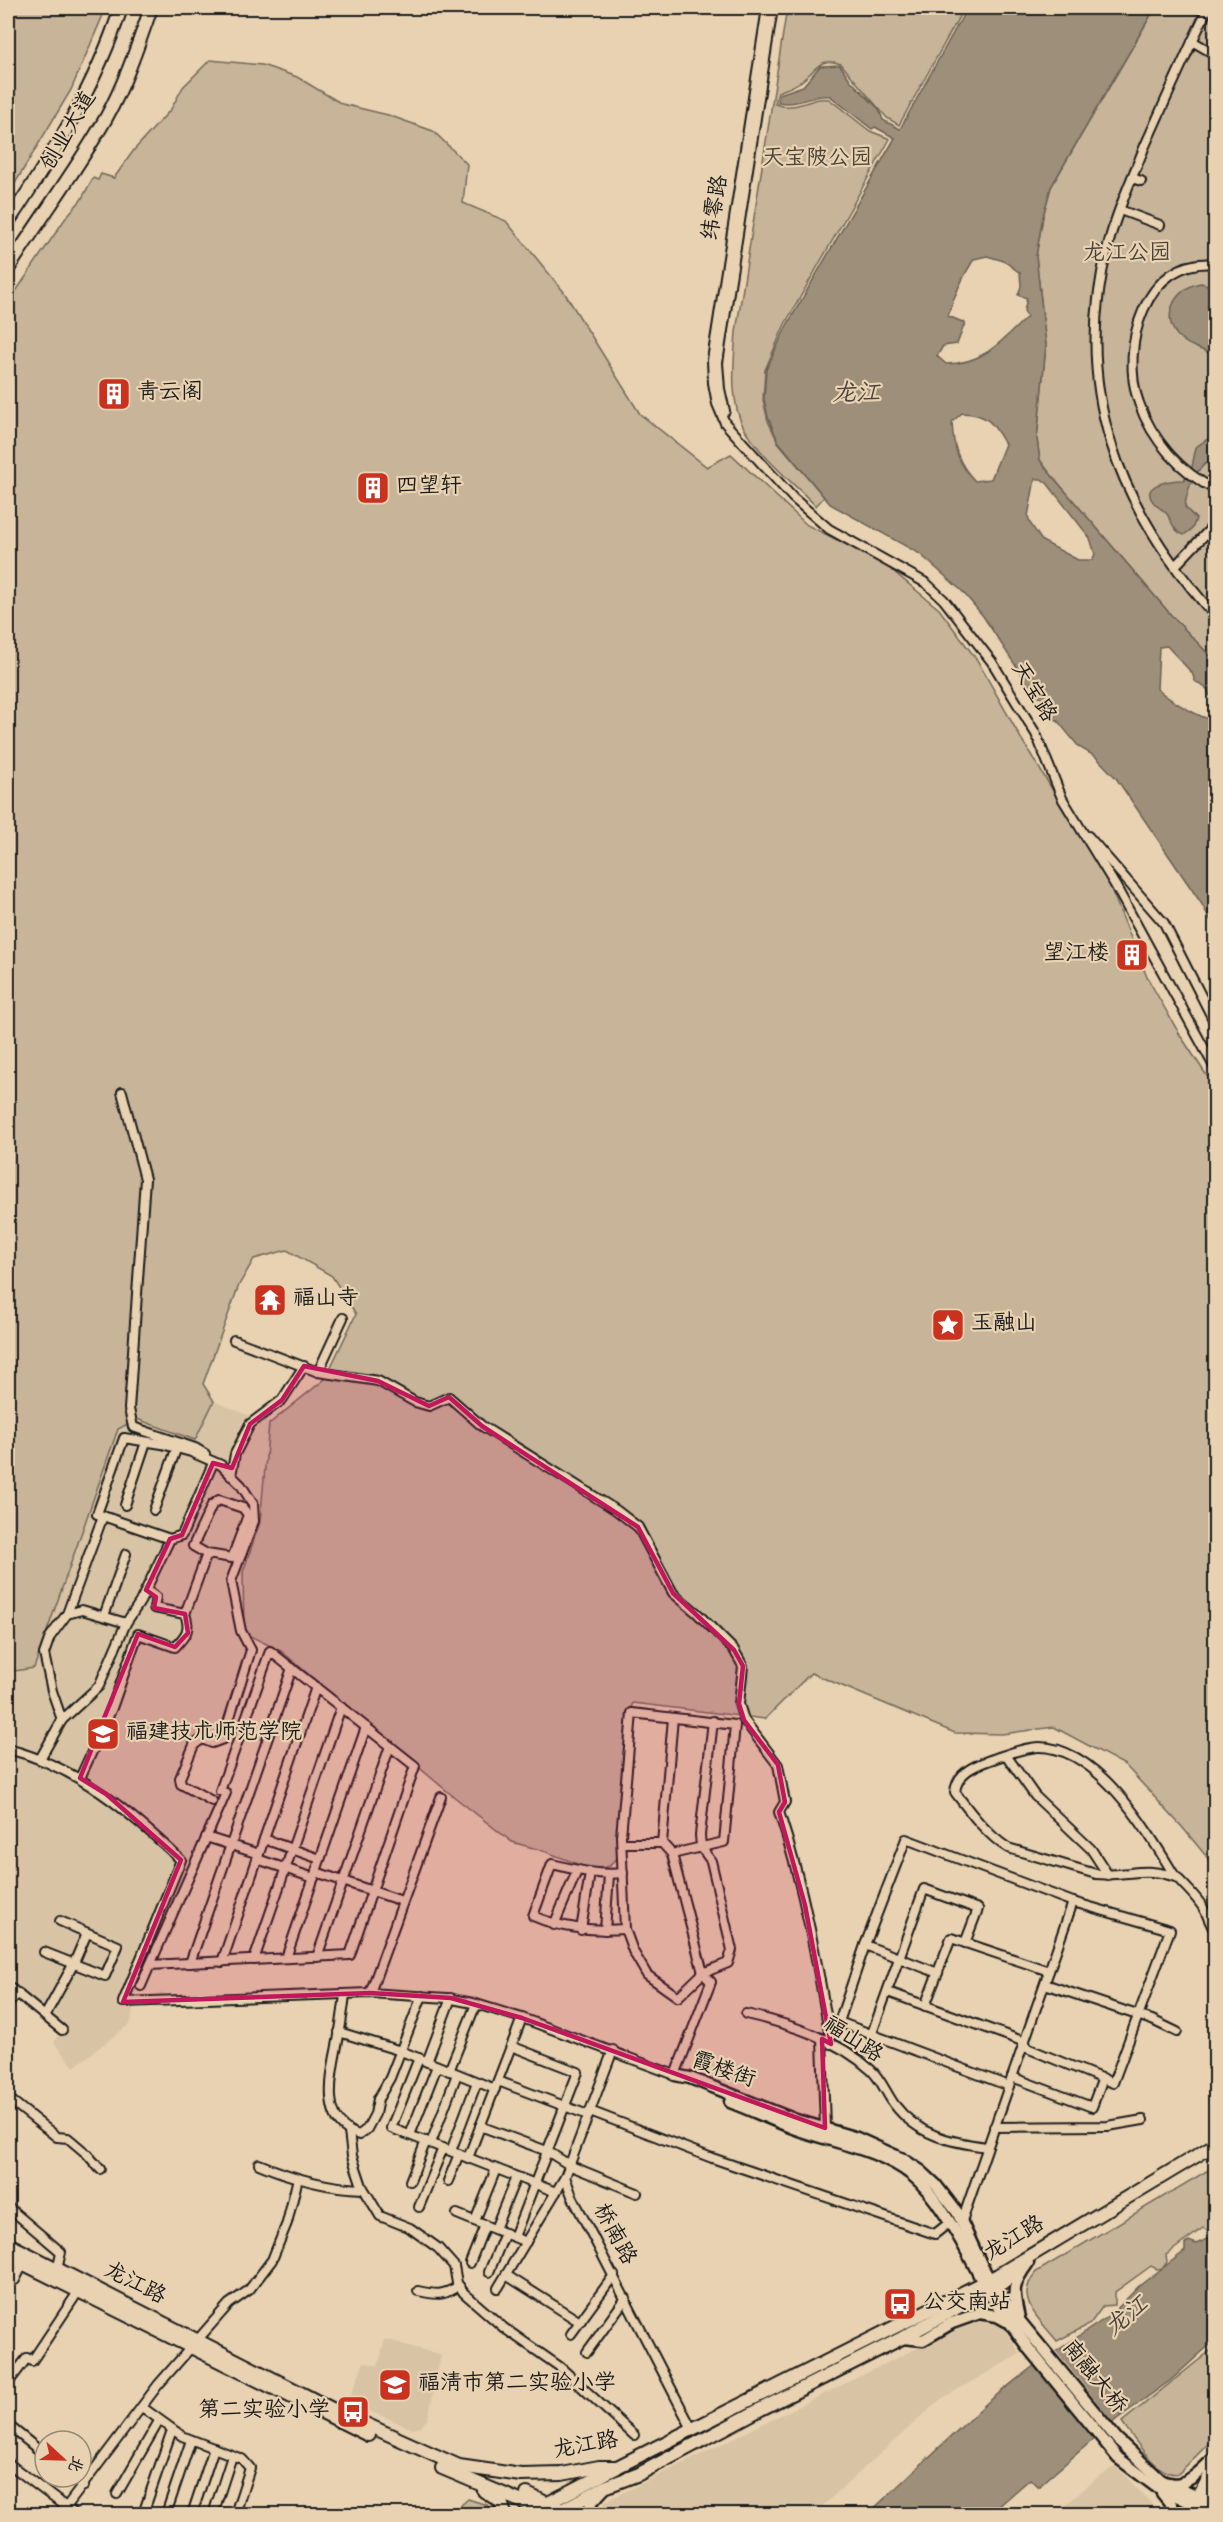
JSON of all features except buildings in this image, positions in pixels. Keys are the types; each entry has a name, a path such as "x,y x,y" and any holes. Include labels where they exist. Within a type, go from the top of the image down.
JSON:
{"main road":[{"name":"创业大道","path":"8,222 74,116 97,72 122,8"},
{"name":"创业大道","path":"8,269 80,163 107,116 128,70 151,8"},
{"name":"龙江路","path":"8,2244 327,2416 469,2479 550,2511 639,2475 760,2409 902,2338 1215,2144"},
{"name":"龙江路","path":"8,2256 78,2292 459,2466 521,2475 562,2474 599,2466 617,2467 988,2285 1028,2264 1215,2154"},
{"path":"1199,2507 1215,2464"},
{"path":"459,2466 550,2511 617,2467"},
{"path":"469,2479 501,2502 505,2514"},
{"path":"1199,2507 1215,2487"}],"street":[{"name":"纬零路","path":"724,414 713,383 712,360 767,8"},
{"name":"纬零路","path":"724,414 718,363 773,8"},
{"path":"1208,8 1132,178 1107,249 1098,304 1096,350 1103,410 1113,454 1127,489 1149,528 1190,588 1215,617"},
{"path":"1192,41 1211,52 1214,46"},
{"path":"1132,178 1141,181"},
{"path":"1120,210 1160,225"},
{"path":"1215,264 1194,264 1168,274 1143,312 1133,347 1132,371 1139,404 1161,445 1186,470 1215,490"},
{"name":"天宝路","path":"724,414 810,509 831,525 928,579 948,597 996,659 1040,733 1067,798 1087,835 1164,923 1215,1025"},
{"name":"天宝路","path":"724,414 737,437 807,511 829,529 926,583 944,600 992,662 1036,734 1062,798 1086,841 1115,885 1215,1070"},
{"path":"1175,566 1215,523"},
{"path":"122,1092 145,1179 129,1409 133,1427 195,1448 241,1485 253,1504 254,1521 231,1581 241,1630 251,1650 222,1738 212,1743 202,1739 194,1745 180,1778 181,1784 212,1801"},
{"path":"318,1372 343,1318"},
{"path":"234,1341 318,1372 378,1381 415,1402 429,1406 449,1397 482,1426 616,1510 638,1527 673,1593 734,1650 743,1666 739,1704 744,1720 778,1765 785,1802 779,1812 795,1858 831,2044"},
{"path":"231,1476 235,1454 250,1424 282,1400 304,1366"},
{"path":"124,1438 177,1447 217,1464 182,1535 170,1539 97,1514 124,1438"},
{"path":"125,1506 146,1442"},
{"path":"154,1510 177,1447"},
{"path":"219,1500 243,1508 248,1515 232,1558 207,1554 193,1546 212,1505 219,1500"},
{"path":"62,1720 52,1691 44,1654 50,1637 67,1614 103,1516"},
{"path":"40,1759 62,1720 99,1686 126,1623 146,1590 170,1539"},
{"path":"104,1616 126,1554"},
{"path":"80,1778 112,1708 138,1634 175,1647 188,1633 189,1624 185,1614 207,1554"},
{"path":"146,1590 156,1597 154,1608 185,1614"},
{"path":"67,1614 82,1610 126,1623"},
{"path":"141,1986 150,1965 206,1837 225,1793 220,1791 270,1651 415,1766 350,1955 150,1965"},
{"path":"190,1963 292,1668"},
{"path":"222,1962 316,1687"},
{"path":"254,1960 341,1707"},
{"path":"672,1854 701,1847 724,1842 735,1725 713,1721 632,1713 622,1842 625,1929 633,1950 647,1975 678,1997 703,1973 728,1963 732,1950 711,1861 701,1847 700,1835 713,1721"},
{"path":"662,1843 673,1718"},
{"path":"286,1958 366,1727"},
{"path":"317,1957 390,1746"},
{"path":"1178,1878 1165,1873 1136,1870 1108,1875 1008,1848 996,1840 955,1792 960,1775 980,1764 1024,1748 1041,1747 1068,1755 1099,1773 1129,1804 1178,1878 1205,1910 1215,1932"},
{"path":"8,1749 40,1759 80,1778 106,1794 141,1822 181,1860 123,2002 370,1993 451,1998 522,2018 675,2075 711,1982 703,1973 672,1854 662,1843 622,1842"},
{"path":"1006,1755 1035,1796 1091,1849 1108,1875"},
{"path":"370,1993 441,1797"},
{"path":"206,1837 285,1868 343,1881 402,1901"},
{"path":"264,1839 320,1859"},
{"path":"888,1992 1024,2042 1027,2048 1113,2083 1170,1930 1073,1902 906,1839 865,1945 839,2022 871,2036 1009,2086"},
{"path":"623,1874 590,1873 552,1864 533,1916 554,1925 581,1930 625,1929"},
{"path":"554,1925 577,1871"},
{"path":"581,1930 590,1873"},
{"path":"605,1930 609,1875"},
{"path":"871,2036 924,1889 978,1909 965,1943"},
{"path":"962,2220 1073,1902"},
{"path":"44,1952 105,1976 118,1946 60,1921"},
{"path":"46,2014 74,1963 87,1933"},
{"path":"925,2006 951,1938 1049,1971"},
{"path":"865,1945 938,1973"},
{"path":"1045,1984 1152,2020 1177,2032"},
{"path":"8,1986 46,2014 62,2030"},
{"path":"8,2004 18,1993"},
{"path":"345,1995 330,2084 332,2104 338,2121 349,2132 359,2134 367,2129 422,1996"},
{"path":"451,1998 391,2128 556,2192"},
{"path":"410,2181 428,2142 476,2004"},
{"name":"福山路","path":"746,2014 770,2020 831,2044 873,2072 894,2104 920,2129 955,2142 987,2147"},
{"path":"468,2158 522,2018"},
{"path":"339,2032 401,2051 477,2082 496,2085 589,2113 934,2234 950,2222"},
{"path":"822,2039 825,2128"},
{"path":"511,2046 578,2072 514,2237"},
{"path":"498,2288 571,2166 613,2050"},
{"path":"410,2135 437,2066"},
{"name":"霞楼街","path":"675,2075 690,2078 796,2120 880,2147 921,2170 936,2184 962,2220 988,2285"},
{"name":"霞楼街","path":"675,2075 687,2084 784,2124 848,2144 894,2164 913,2176 950,2222 988,2285"},
{"path":"1012,2077 1092,2107 1103,2078"},
{"path":"419,2207 451,2151 477,2082"},
{"path":"8,2098 57,2138 68,2138 100,2169"},
{"path":"994,2127 1108,2126 1143,2120"},
{"path":"480,2126 547,2151 571,2166 637,2193"},
{"path":"349,2132 352,2156 363,2189 380,2216 410,2228 438,2248 454,2266 459,2286 464,2293 504,2328 560,2367 634,2435"},
{"path":"448,2181 451,2151"},
{"path":"259,2164 298,2178 342,2189 363,2189"},
{"path":"475,2221 496,2169"},
{"path":"495,2229 516,2177"},
{"name":"桥南路","path":"565,2177 572,2196 693,2429"},
{"path":"93,2474 193,2344 228,2304 249,2290 272,2260 287,2223 298,2178"},
{"path":"8,2207 61,2252 57,2270"},
{"path":"457,2214 526,2242"},
{"path":"470,2263 485,2225"},
{"path":"489,2272 505,2233"},
{"path":"8,2276 15,2280 23,2264"},
{"path":"902,2338 922,2340 952,2324 980,2313 1014,2322 1012,2291 1028,2264"},
{"path":"506,2275 580,2322"},
{"path":"571,2334 614,2276"},
{"name":"南融大桥","path":"988,2285 1014,2322 1113,2442 1158,2483"},
{"path":"418,2291 445,2294 459,2286"},
{"path":"8,2383 27,2358 32,2361 78,2292"},
{"path":"587,2352 626,2298"},
{"path":"142,2408 172,2430 191,2440 242,2459 250,2468 235,2514"},
{"path":"117,2494 159,2421"},
{"path":"8,2425 33,2445"},
{"path":"145,2508 172,2430"},
{"path":"166,2514 191,2440"},
{"path":"192,2514 214,2448"},
{"path":"213,2514 232,2456"},
{"path":"1158,2483 1180,2484 1215,2456"},
{"path":"8,2463 64,2511 75,2514"},
{"path":"1158,2483 1199,2507"},
{"path":"1158,2483 1174,2514"},
{"path":"587,2514 592,2502 605,2487"},
{"path":"64,2511 82,2489"},
{"path":"8,2507 18,2514"}],"highlighted area":[{"path":"304,1366 378,1381 429,1406 449,1397 482,1426 638,1527 673,1593 734,1650 743,1666 739,1704 744,1720 778,1765 785,1802 779,1812 805,1905 831,2044 822,2039 825,2128 522,2018 451,1998 370,1993 123,2002 181,1860 106,1794 80,1778 138,1634 175,1647 188,1633 185,1614 154,1608 156,1597 146,1590 170,1539 182,1535 213,1463 232,1468 250,1424 282,1400"}],"shaded area":[{"name":"福建技术师范学院","path":"214,1401 269,1424 260,1522 243,1573 244,1633 251,1637 219,1732 212,1737 199,1733 175,1774 178,1784 215,1811 135,1993 131,2023 74,2067 54,2043 62,2026 8,1982 8,1672 34,1668 118,1429 137,1419 195,1440"},
{"path":"982,2319 1003,2326 1020,2354 941,2399 820,2508 806,2514 599,2514 606,2501 972,2321"},
{"name":"福清市第二实验小学","path":"385,2339 441,2355 428,2419 420,2427 413,2429 348,2402 364,2362 378,2366"},
{"path":"1116,2466 1161,2514 1055,2514 1099,2476"}],"green space":[{"path":"8,8 106,8 71,90 8,195"},
{"name":"天宝陂公园","path":"787,8 964,8 899,125 887,118 841,64 827,62 822,64 797,84 778,92 775,104 783,106 798,105 823,98 829,99 870,131 890,139 785,324 765,370 763,400 768,421 778,442 824,497 816,506 751,439 739,417 734,393 736,332"},
{"name":"龙江公园","path":"1155,8 1215,8 1215,661 1171,615 1048,471 1040,460 1037,439 1046,345 1036,256 1043,216 1051,187"},
{"path":"210,60 262,65 297,77 342,104 388,115 433,131 467,164 463,203 506,221 564,292 640,414 707,467 731,454 807,525 883,563 939,609 977,660 1022,740 1109,884 1147,977 1180,1035 1215,1088 1215,1867 1183,1828 1125,1765 1054,1727 1002,1734 955,1733 811,1673 765,1719 633,1703 630,1710 618,1855 610,1866 593,1870 544,1851 512,1842 448,1792 281,1651 244,1633 243,1572 260,1522 269,1424 325,1379 356,1314 332,1276 287,1250 254,1259 239,1285 203,1384 214,1401 195,1440 137,1419 118,1429 34,1668 8,1672 8,303 67,216 81,200 93,178 98,180 101,174 114,178 134,150 171,109 183,87"},
{"path":"1215,2166 1215,2229 1211,2232 1203,2228 1166,2255 1167,2262 1163,2268 1157,2269 1151,2266 1115,2292 1115,2305 1103,2306 1090,2324 1057,2341 1036,2316 1028,2300 1027,2291 1036,2272"},
{"path":"1215,2347 1215,2437 1179,2473 1163,2470 1147,2456 1122,2422"},
{"path":"468,2499 487,2505 494,2514 451,2514"}],"water":[{"name":"龙江","path":"967,8 1155,8 1051,187 1043,216 1036,256 1046,345 1037,439 1040,460 1048,471 1171,615 1215,661 1215,699 1209,695 1207,689 1195,681 1192,673 1167,646 1159,647 1157,689 1185,708 1215,721 1215,928 1201,903 1116,778 1096,757 1079,747 1057,720 1050,717 1053,708 1031,689 983,616 962,591 920,554 830,504 778,441 768,417 764,399 766,370 787,325 895,138 875,127 872,129 830,96 818,96 799,102 786,103 778,102 779,94 803,86 820,66 840,65 851,81 879,109 883,120 900,129","holes":["987,256 1004,261 1020,273 1021,286 1018,295 1027,298 1024,311 1027,317 991,350 971,360 946,364 937,356 943,346 957,344 965,323 948,316 953,301 974,259","962,413 978,415 989,421 997,430 1005,444 991,479 975,481 964,468 955,447 952,422","1035,479 1041,479 1047,483 1090,538 1095,554 1092,560 1078,560 1042,541 1028,516"]},
{"path":"1201,283 1215,287 1215,355 1181,339 1174,331 1171,322 1170,314 1177,297 1192,286"},
{"path":"1215,434 1215,458 1198,472 1188,492 1185,507 1196,519 1192,529 1184,535 1175,529 1167,514 1156,505 1150,492 1152,488 1164,482 1184,480 1192,467 1196,447"},
{"name":"龙江","path":"1215,2236 1215,2340 1171,2380 1117,2419 1038,2487 1030,2479 990,2514 868,2514 988,2402 1031,2368 1112,2314 1139,2286 1185,2251 1185,2244 1189,2241 1196,2244"}],"pier":[{"path":"1054,2349 1115,2425 1095,2442 1032,2364"}],"place":[{"name":"青云阁","path":"114,394"},
{"name":"四望轩","path":"373,488"},
{"name":"望江楼","path":"1132,955"},
{"name":"福山寺","path":"270,1300"},
{"name":"玉融山","path":"948,1325"},
{"name":"福建技术师范学院","path":"103,1734"},
{"name":"公交南站","path":"900,2304"},
{"name":"福清市第二实验小学","path":"395,2385"},
{"name":"第二实验小学","path":"353,2412"}]}
